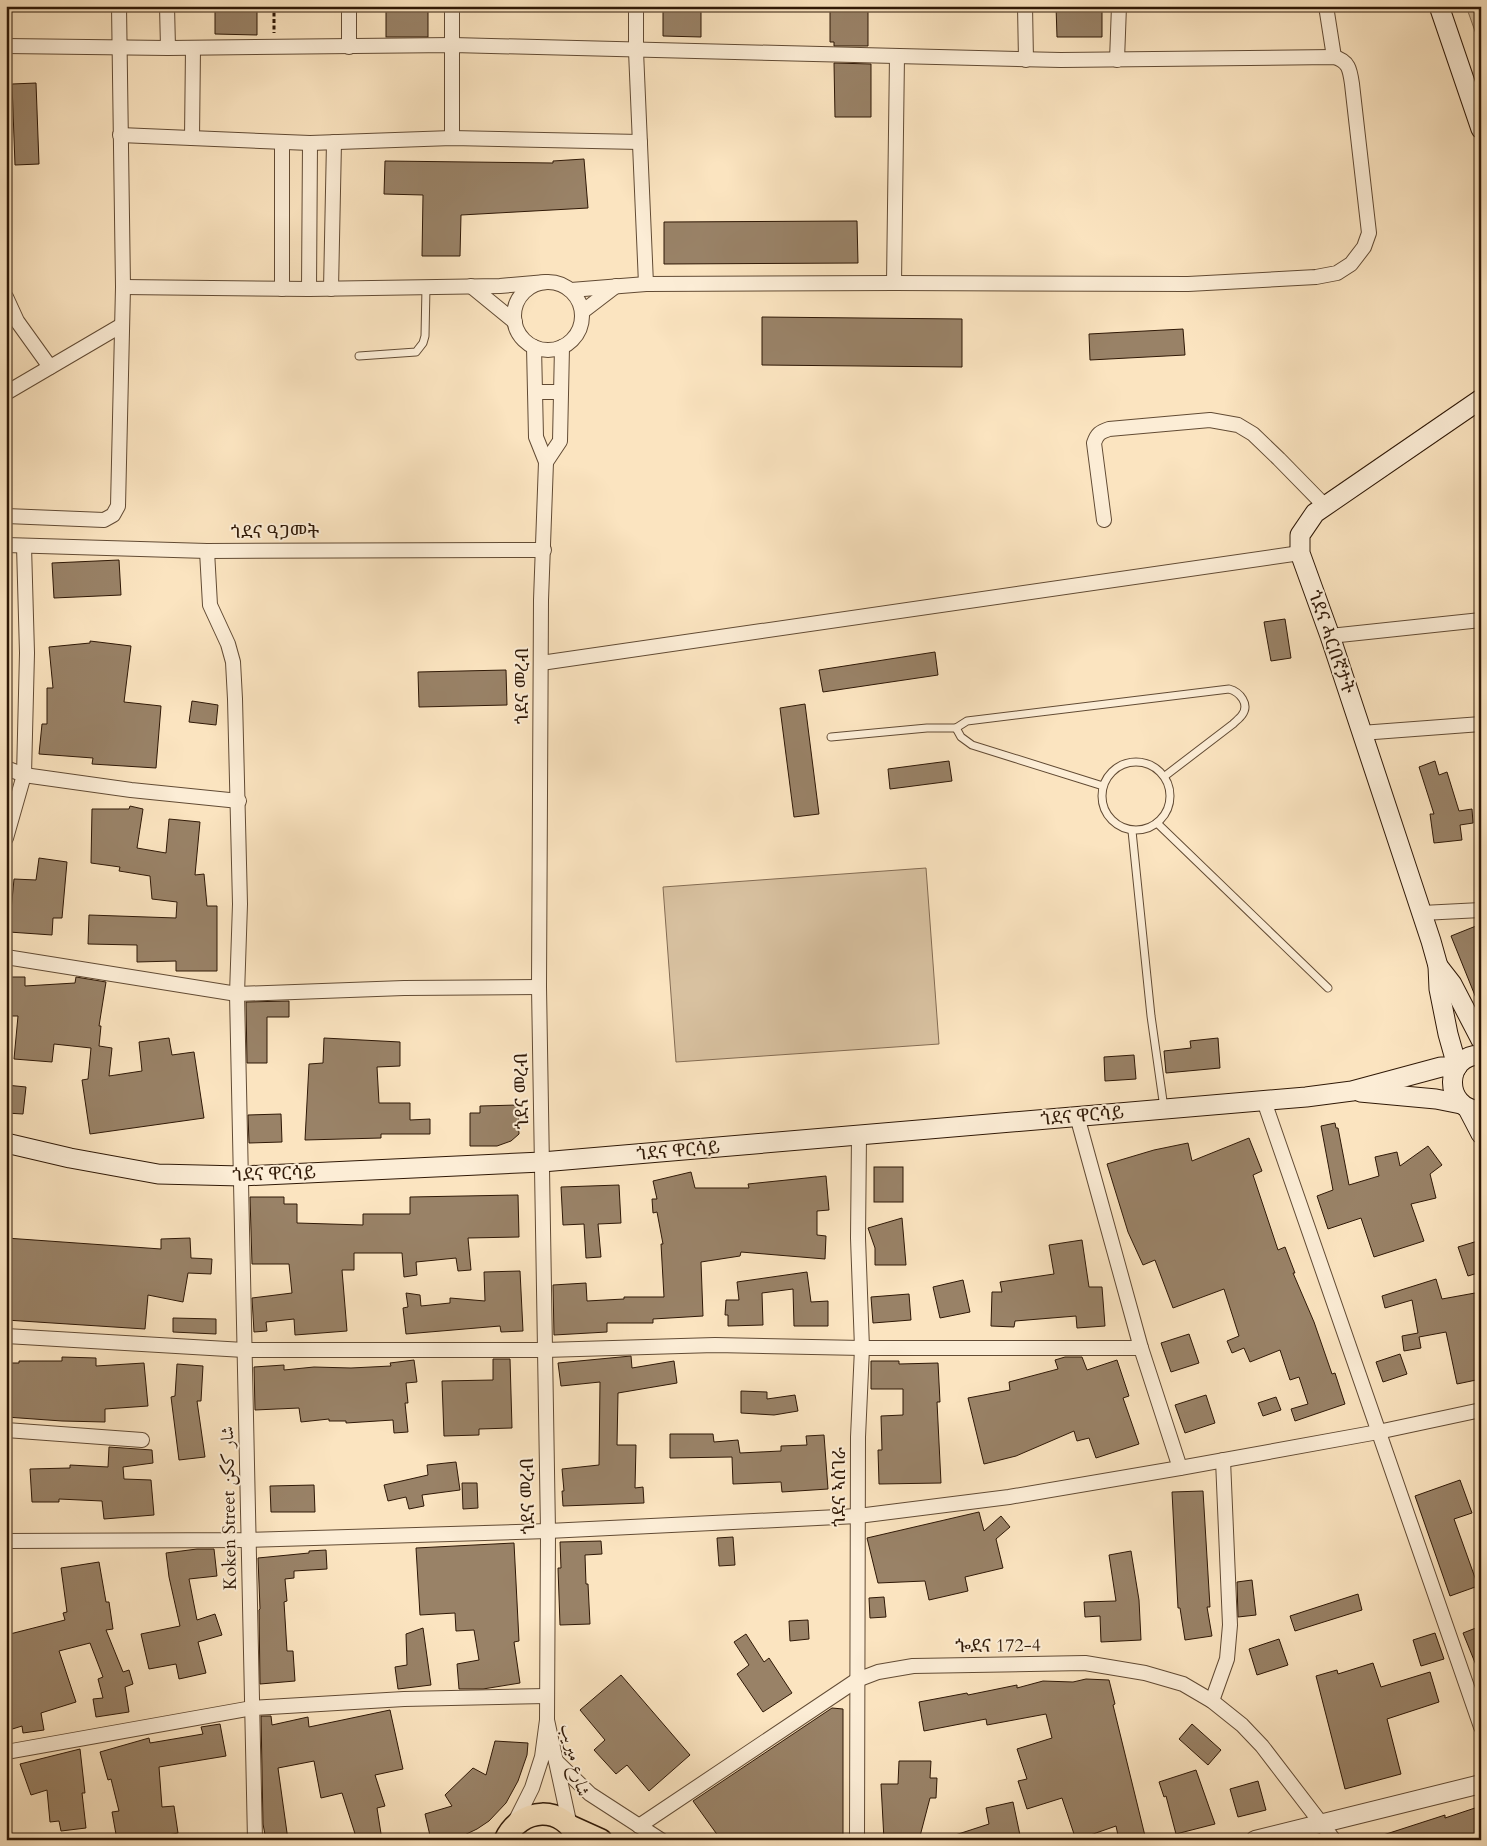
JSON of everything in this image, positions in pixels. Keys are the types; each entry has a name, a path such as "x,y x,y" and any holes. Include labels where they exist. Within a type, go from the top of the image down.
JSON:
{"main road":[{"path":"1439,6 1481,129"},
{"name":"ጎደና ሓርበኛታት","path":"1438,966 1330,636 1300,553 1300,534 1314,513 1481,398"},
{"path":"1438,966 1452,984 1481,1040"},
{"path":"1438,966 1438,989 1457,1066"},
{"path":"1481,1055 1466,1058 1457,1066 1452,1086 1455,1096 1470,1108 1481,1134"},
{"name":"ጎደና ዋርሳይ","path":"6,1143 70,1158 158,1174 241,1176 542,1162 1264,1101 1352,1091 1441,1067 1457,1066"},
{"name":"ጎደና ዋርሳይ","path":"1352,1091 1436,1099 1470,1108"},
{"path":"492,1840 508,1834 522,1819 534,1814 548,1814 560,1818 574,1833 601,1840"}],"street":[{"path":"6,516 104,520 113,515 118,506 123,286 119,6"},
{"path":"167,6 168,48"},
{"path":"349,6 349,46"},
{"path":"452,6 452,138"},
{"path":"636,6 636,51 646,284"},
{"path":"1025,6 1026,60"},
{"path":"1117,60 1119,6"},
{"path":"1326,6 1334,57"},
{"path":"6,46 193,48 453,45 1026,60 1334,57 1346,62 1349,67 1369,233 1364,247 1351,264 1338,273 1316,277 1188,284 894,282 646,284 571,290 554,282 331,289 123,286"},
{"path":"192,138 193,48"},
{"path":"894,282 897,56"},
{"path":"120,135 310,143 452,138 640,142"},
{"path":"282,142 282,289"},
{"path":"331,289 334,142"},
{"path":"309,289 310,143"},
{"path":"546,282 534,284 522,295 515,311 515,322 518,332 525,341 534,347 544,350 562,347 572,340 578,332 582,312 580,304 571,290"},
{"path":"471,286 515,322"},
{"path":"582,312 616,286"},
{"path":"6,297 17,321 50,368"},
{"path":"6,392 122,325"},
{"name":"ጎደና መረብ","path":"534,347 536,437 546,462 541,600 539,987 548,1531 547,1720"},
{"path":"546,462 560,441 562,347"},
{"path":"536,392 561,392"},
{"path":"1104,520 1094,443 1101,431 1210,420 1238,425 1253,434 1325,506"},
{"name":"ጎደና ዓጋመት","path":"6,546 208,551 544,550"},
{"path":"6,838 24,775 27,653 24,546"},
{"name":"Koken Street شار ككن","path":"208,551 210,605 228,644 233,662 239,801 240,904 237,994 255,1840"},
{"path":"541,663 1300,553"},
{"path":"1330,636 1481,620"},
{"path":"1361,733 1481,724"},
{"path":"6,768 24,775 131,790 239,801"},
{"path":"1422,913 1481,910"},
{"path":"6,957 237,994 404,988 539,987"},
{"path":"1264,1101 1481,1727"},
{"path":"1077,1116 1141,1348 1180,1468"},
{"name":"ጎደና ኣስገራ","path":"858,1840 858,1438 862,1348 858,1238 859,1135"},
{"path":"6,1336 244,1350 545,1350 715,1345 862,1348 1141,1348"},
{"path":"6,1541 248,1540 548,1531 858,1516 1009,1497 1180,1468 1378,1432 1481,1410"},
{"path":"6,1430 142,1440"},
{"path":"1212,1701 1227,1659 1230,1625 1223,1460"},
{"name":"ጐደና 172-4","path":"638,1826 857,1680 878,1672 913,1666 1085,1663 1145,1673 1183,1684 1212,1701 1242,1725 1262,1746 1334,1840"},
{"path":"6,1752 252,1708 404,1699 546,1696"},
{"name":"شارع ميريب","path":"547,1720 574,1833"},
{"name":"شارع ميريب","path":"508,1834 532,1788 542,1757 547,1720"},
{"path":"556,1761 590,1794 661,1840"},
{"path":"1255,1840 1301,1834 1320,1824 1481,1784"}],"lane":[{"path":"359,356 416,352 423,343 425,336 426,287"},
{"path":"831,737 927,728 956,728 967,721 1229,689 1236,691 1245,702 1243,714 1233,724 1165,776"},
{"path":"956,728 961,737 972,745 1103,786"},
{"path":"1131,762 1147,763 1157,768 1165,776 1169,785 1170,801 1165,816 1157,823 1148,828 1132,831 1117,824 1109,817 1104,808 1103,786 1115,768 1131,762"},
{"path":"1157,823 1328,988"},
{"path":"1132,831 1151,1016 1164,1109"}],"path":[{"path":"274,6 274,47"}],"shaded area":[{"path":"1466,6 1481,6 1481,48"},
{"path":"926,868 939,1044 676,1062 663,887"}],"building":[{"path":"215,6 257,6 257,35 215,34"},
{"path":"386,6 428,6 428,37 386,37"},
{"path":"663,6 701,6 701,37 663,36"},
{"path":"830,6 868,6 868,46 834,46 834,42 830,42"},
{"path":"1056,6 1102,6 1102,37 1057,37"},
{"path":"834,63 871,64 871,117 835,117"},
{"path":"36,83 39,164 15,165 12,84"},
{"path":"584,159 588,208 461,215 460,256 422,256 423,195 384,194 385,161 553,163 553,161"},
{"path":"857,221 858,263 664,264 664,222"},
{"path":"762,317 962,319 962,367 762,365"},
{"path":"1183,329 1185,355 1090,360 1089,334"},
{"path":"119,560 121,595 54,598 52,563"},
{"path":"1285,619 1291,658 1271,661 1264,622"},
{"path":"90,641 131,646 124,702 161,706 156,768 92,764 93,758 39,754 42,724 47,724 47,688 53,688 49,647 90,643"},
{"path":"935,652 938,675 823,692 819,670"},
{"path":"506,670 507,705 419,707 418,672"},
{"path":"192,701 218,705 216,725 189,722"},
{"path":"805,704 819,814 794,817 780,708"},
{"path":"949,761 952,781 890,789 888,769"},
{"path":"1435,761 1439,775 1447,772 1459,811 1472,809 1473,823 1460,825 1462,840 1434,843 1430,814 1434,814 1419,767"},
{"path":"130,806 143,809 137,848 166,853 169,819 200,822 195,875 204,874 207,906 217,906 217,971 176,971 176,961 137,962 137,945 88,944 89,915 176,918 177,902 152,899 150,876 119,871 120,867 91,863 92,809 129,809"},
{"path":"39,858 67,862 62,918 53,918 52,935 9,932 14,879 36,880"},
{"path":"1481,924 1481,1008 1480,1008 1451,936"},
{"path":"6,977 25,977 25,986 75,983 76,977 106,982 99,1026 101,1026 99,1046 112,1048 109,1076 142,1071 139,1042 169,1038 172,1055 194,1052 204,1118 90,1134 82,1080 88,1079 91,1048 54,1044 52,1062 14,1059 18,1016 6,1016"},
{"path":"289,1001 289,1017 267,1017 267,1063 247,1063 246,1002"},
{"path":"324,1038 400,1042 400,1066 377,1067 379,1103 410,1103 410,1120 430,1119 430,1134 381,1134 381,1138 305,1140 309,1064 323,1063"},
{"path":"1218,1038 1220,1068 1166,1073 1164,1051 1191,1048 1190,1041"},
{"path":"1134,1055 1136,1079 1105,1081 1104,1057"},
{"path":"6,1085 26,1087 23,1114 6,1113"},
{"path":"518,1105 519,1134 511,1141 497,1146 470,1146 470,1113 480,1113 480,1106"},
{"path":"281,1114 282,1142 249,1143 248,1115"},
{"path":"1335,1123 1336,1128 1338,1128 1349,1185 1379,1176 1375,1157 1397,1152 1400,1166 1428,1146 1442,1165 1430,1174 1436,1198 1411,1204 1424,1241 1374,1257 1361,1218 1328,1229 1317,1196 1333,1190 1321,1126"},
{"path":"1249,1138 1262,1171 1253,1175 1278,1250 1285,1247 1295,1273 1293,1273 1314,1322 1332,1374 1335,1373 1345,1404 1295,1421 1291,1409 1308,1404 1299,1377 1290,1380 1280,1350 1250,1362 1244,1348 1232,1353 1227,1341 1239,1336 1224,1289 1173,1308 1155,1260 1143,1265 1128,1232 1107,1164 1154,1150 1188,1143 1192,1161"},
{"path":"874,1167 903,1167 903,1202 874,1202"},
{"path":"691,1172 695,1188 749,1188 748,1184 826,1176 829,1210 817,1211 817,1235 826,1236 825,1259 741,1252 740,1256 701,1262 703,1316 653,1319 653,1323 607,1323 607,1332 554,1335 553,1285 586,1283 587,1301 624,1299 624,1297 664,1297 661,1244 663,1244 657,1212 653,1213 652,1199 657,1199 653,1181"},
{"path":"619,1185 621,1223 598,1224 601,1257 586,1258 584,1224 563,1225 561,1187"},
{"path":"518,1195 519,1237 468,1238 471,1270 458,1271 456,1258 416,1262 417,1275 404,1277 402,1253 354,1253 354,1270 342,1270 347,1331 295,1335 294,1319 266,1322 267,1331 254,1332 252,1298 292,1293 289,1264 252,1264 250,1197 284,1197 284,1204 297,1204 297,1223 363,1225 363,1214 410,1214 410,1197"},
{"path":"902,1218 906,1265 875,1265 875,1248 868,1228"},
{"path":"6,1238 161,1249 161,1239 190,1238 191,1258 212,1259 211,1274 188,1273 183,1302 148,1295 145,1329 6,1320"},
{"path":"1082,1240 1089,1287 1102,1287 1105,1326 1077,1328 1076,1316 1015,1321 1014,1327 991,1326 992,1292 1002,1292 1000,1282 1054,1274 1049,1245"},
{"path":"1481,1240 1481,1272 1468,1276 1458,1247"},
{"path":"520,1271 523,1331 501,1332 500,1326 406,1334 403,1308 408,1307 406,1293 420,1295 421,1306 450,1303 450,1298 485,1301 484,1272"},
{"path":"807,1272 811,1302 828,1301 828,1326 794,1326 793,1289 762,1293 763,1325 728,1326 728,1315 725,1315 726,1300 739,1300 737,1282"},
{"path":"1436,1279 1442,1299 1475,1293 1481,1311 1481,1318 1477,1320 1481,1342 1476,1343 1481,1361 1481,1379 1457,1384 1446,1332 1419,1337 1421,1348 1404,1351 1402,1336 1418,1333 1412,1300 1385,1308 1382,1296"},
{"path":"963,1280 970,1312 940,1318 933,1287"},
{"path":"909,1294 911,1320 873,1323 871,1297"},
{"path":"173,1318 216,1319 216,1334 173,1332"},
{"path":"1189,1334 1199,1363 1171,1372 1161,1343"},
{"path":"1400,1354 1407,1374 1383,1382 1376,1362"},
{"path":"631,1356 632,1368 674,1361 677,1383 618,1393 617,1445 636,1445 635,1488 643,1487 644,1503 563,1506 562,1469 599,1465 600,1382 561,1386 558,1363"},
{"path":"62,1357 96,1358 96,1366 144,1363 148,1406 105,1409 105,1422 6,1417 6,1363 19,1363 19,1361 62,1361"},
{"path":"1065,1357 1082,1357 1087,1370 1117,1360 1129,1396 1123,1398 1139,1444 1096,1458 1089,1438 1077,1441 1074,1431 1016,1456 984,1464 968,1398 1010,1390 1009,1382 1058,1369 1055,1360"},
{"path":"493,1359 510,1359 512,1428 479,1429 479,1435 444,1436 442,1381 493,1380"},
{"path":"414,1360 417,1382 406,1383 408,1403 405,1403 408,1432 394,1433 393,1420 346,1423 346,1421 329,1421 329,1419 301,1422 299,1408 255,1410 254,1367 284,1365 284,1370 314,1367 351,1368 391,1366 390,1363"},
{"path":"871,1361 899,1361 899,1364 938,1363 940,1402 937,1402 941,1483 879,1484 878,1450 882,1450 881,1416 903,1415 903,1389 871,1389"},
{"path":"177,1364 203,1366 201,1401 197,1401 205,1457 179,1460 171,1397 175,1396"},
{"path":"741,1391 767,1392 767,1399 795,1395 798,1411 774,1415 741,1413"},
{"path":"1206,1395 1215,1423 1185,1433 1175,1405"},
{"path":"1276,1397 1281,1410 1263,1416 1258,1403"},
{"path":"670,1434 713,1434 714,1442 738,1440 740,1453 781,1451 781,1446 807,1445 806,1436 824,1435 828,1489 782,1492 781,1482 733,1484 732,1457 670,1458"},
{"path":"109,1447 152,1450 153,1463 123,1467 124,1479 151,1480 154,1515 104,1519 102,1501 59,1499 59,1502 32,1502 30,1469 70,1468 70,1465 108,1467"},
{"path":"456,1462 460,1490 422,1495 424,1506 409,1509 406,1497 388,1501 384,1485 428,1475 427,1465"},
{"path":"1460,1480 1472,1513 1454,1519 1478,1586 1450,1596 1415,1496"},
{"path":"462,1483 477,1483 478,1508 463,1509"},
{"path":"314,1485 315,1512 271,1512 270,1486"},
{"path":"1203,1491 1210,1607 1207,1607 1212,1636 1185,1640 1180,1608 1178,1608 1172,1492"},
{"path":"979,1512 984,1531 1001,1516 1010,1527 996,1539 1003,1568 965,1577 968,1591 929,1600 925,1581 878,1583 867,1538"},
{"path":"733,1537 735,1565 719,1566 717,1538"},
{"path":"601,1541 602,1554 585,1555 590,1624 560,1625 558,1568 561,1568 560,1542"},
{"path":"514,1543 519,1641 514,1642 520,1683 483,1689 459,1689 457,1664 479,1660 474,1630 456,1631 455,1613 420,1615 416,1548"},
{"path":"214,1549 217,1576 189,1579 197,1620 215,1614 222,1635 198,1642 206,1673 179,1679 176,1664 149,1669 141,1634 180,1626 169,1577 166,1553"},
{"path":"326,1550 327,1569 294,1571 294,1578 285,1579 287,1601 284,1602 287,1651 293,1651 295,1681 260,1684 258,1558"},
{"path":"1131,1551 1139,1600 1141,1640 1101,1642 1100,1616 1085,1617 1084,1602 1116,1601 1109,1555"},
{"path":"99,1562 106,1602 109,1602 113,1629 106,1630 123,1672 129,1670 133,1684 125,1687 129,1712 96,1717 93,1699 103,1698 98,1679 103,1677 90,1643 59,1651 76,1702 41,1713 44,1730 23,1733 22,1726 6,1731 6,1635 65,1620 63,1613 67,1612 61,1568"},
{"path":"1252,1580 1256,1615 1238,1617 1237,1582"},
{"path":"1358,1594 1362,1610 1295,1631 1290,1616"},
{"path":"884,1597 886,1617 870,1618 869,1598"},
{"path":"808,1620 809,1639 790,1641 789,1621"},
{"path":"1481,1626 1481,1675 1480,1675 1463,1633"},
{"path":"423,1628 431,1685 398,1689 395,1667 407,1665 406,1634"},
{"path":"1435,1633 1444,1659 1421,1666 1413,1640"},
{"path":"746,1634 764,1662 769,1658 792,1693 763,1712 737,1674 749,1665 734,1642"},
{"path":"1279,1639 1288,1665 1257,1675 1249,1649"},
{"path":"1373,1663 1381,1687 1430,1672 1439,1702 1387,1719 1401,1774 1345,1789 1316,1676 1337,1670 1338,1674"},
{"path":"621,1675 690,1755 649,1791 627,1765 616,1774 594,1750 605,1740 580,1710"},
{"path":"1086,1679 1109,1680 1115,1704 1113,1705 1146,1840 1119,1840 1116,1826 1076,1840 1062,1798 1027,1809 1018,1781 1027,1779 1017,1749 1052,1738 1046,1714 987,1725 986,1719 924,1731 919,1702 1017,1685 1017,1688 1043,1681 1073,1682"},
{"path":"832,1708 843,1709 843,1840 721,1840 693,1801"},
{"path":"390,1710 403,1769 375,1775 385,1806 377,1808 382,1840 357,1840 342,1793 321,1798 314,1761 278,1768 288,1840 266,1840 263,1824 261,1716 271,1716 272,1725 308,1717 309,1727"},
{"path":"220,1724 226,1756 159,1767 162,1807 174,1806 178,1833 143,1840 117,1840 112,1812 119,1811 111,1779 108,1780 100,1752 149,1738 150,1743 203,1734 201,1727"},
{"path":"1192,1724 1221,1750 1208,1765 1179,1739"},
{"path":"495,1741 528,1743 527,1755 518,1781 506,1803 489,1821 477,1829 454,1840 431,1840 425,1814 452,1806 445,1795 473,1768 486,1775"},
{"path":"80,1749 85,1793 82,1793 86,1828 61,1831 59,1821 50,1822 47,1790 31,1795 20,1764"},
{"path":"899,1761 931,1761 930,1778 937,1778 936,1798 930,1798 919,1840 884,1840 881,1784 898,1784"},
{"path":"1196,1770 1215,1824 1176,1834 1166,1796 1164,1797 1159,1782"},
{"path":"1258,1781 1266,1810 1238,1817 1230,1789"},
{"path":"1013,1802 1021,1840 949,1840 949,1837 989,1824 986,1808"},
{"path":"1481,1806 1481,1840 1378,1840 1377,1837 1445,1815 1445,1818"}]}
